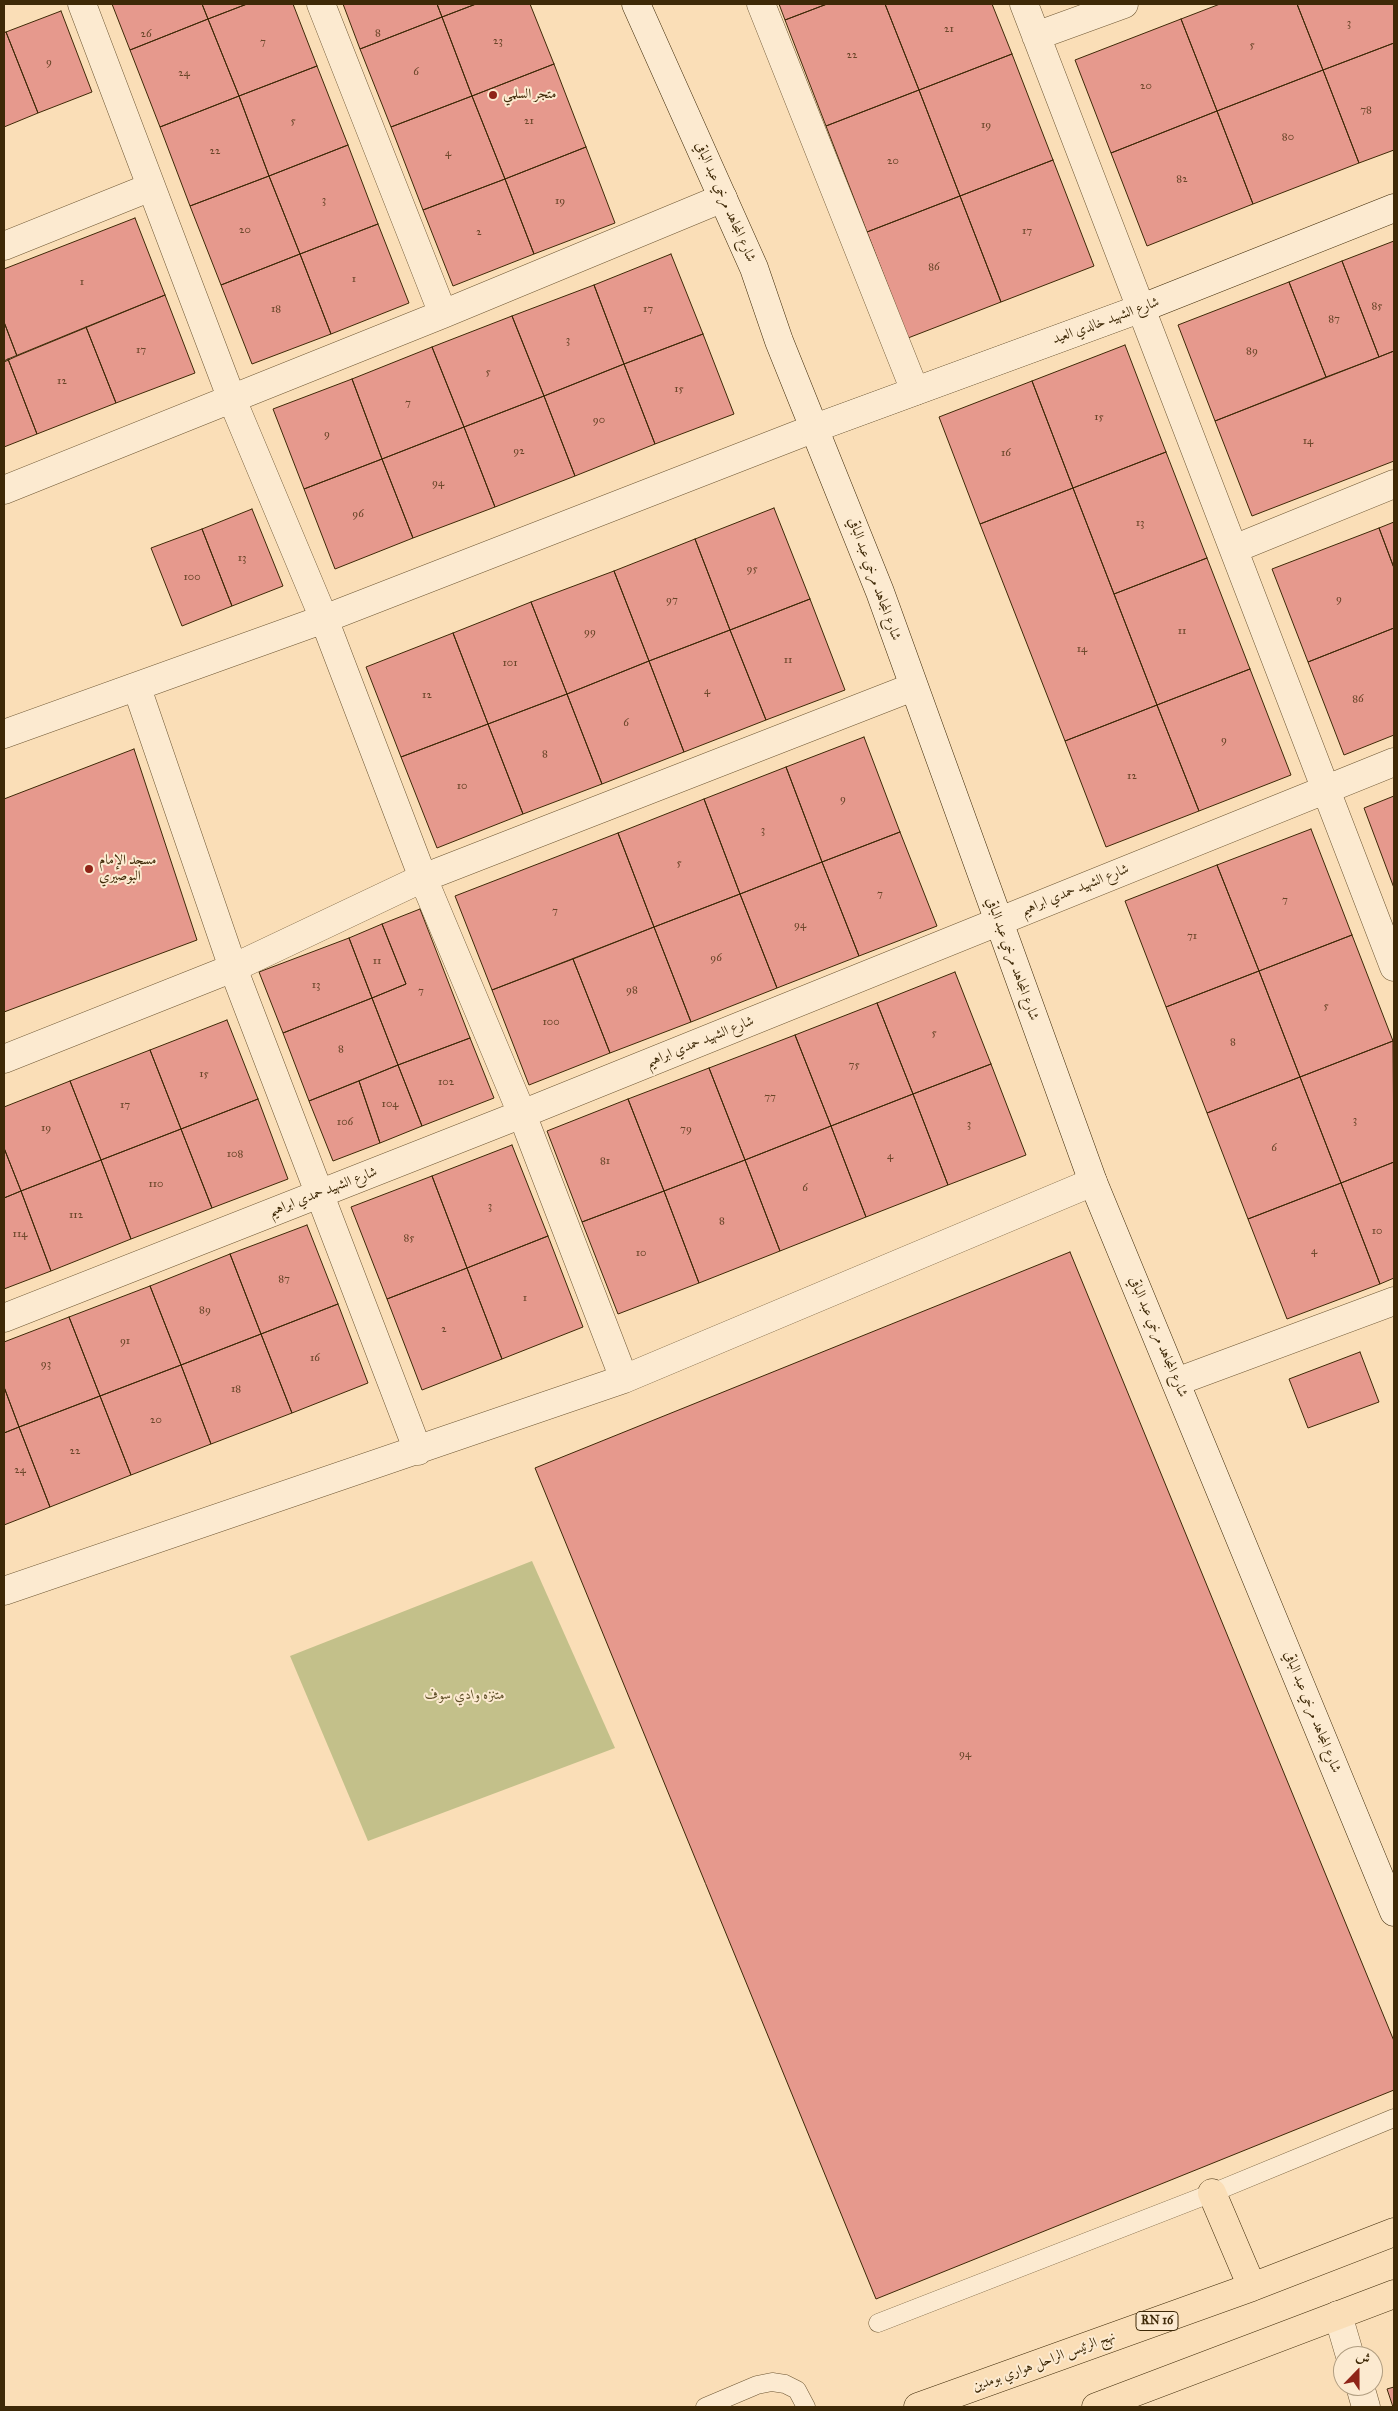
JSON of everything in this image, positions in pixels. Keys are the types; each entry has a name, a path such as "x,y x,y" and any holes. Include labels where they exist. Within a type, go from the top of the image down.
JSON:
{"main road":[{"path":"1212,2193 1252,2287"},
{"name":"نهج الرئيس الراحل هواري بومدين","path":"918,2407 1252,2287 1394,2232"},
{"path":"1096,2407 1394,2294"}],"street":[{"path":"82,4 231,398 324,620 423,878 522,1114 624,1379"},
{"path":"321,4 443,314"},
{"name":"شارع المجاهد مرخي عبد الباقي","path":"636,4 754,268 779,341 877,583 1093,1182 1394,1912"},
{"path":"761,4 915,391"},
{"path":"1024,4 1394,967"},
{"path":"1036,36 1124,4"},
{"path":"4,246 151,187"},
{"path":"4,490 443,314 723,198"},
{"name":"شارع الشهيد خالدي العيد","path":"4,734 324,620 815,428 1142,308 1394,208"},
{"path":"1234,549 1394,484"},
{"path":"4,1059 233,968 423,878 913,687"},
{"path":"137,688 233,968 418,1451"},
{"name":"شارع الشهيد حمدي ابراهيم","path":"4,1318 522,1114 1325,788 1394,762"},
{"path":"4,1591 624,1379 1093,1182"},
{"path":"1176,1382 1394,1300"},
{"path":"1338,2315 1347,2346"}],"lane":[{"path":"878,2322 1212,2193 1394,2118"},
{"path":"705,2407 757,2385 772,2382 786,2384 797,2390 806,2407"}],"green space":[{"name":"متنزه وادي سوف","path":"532,1561 615,1748 368,1841 290,1656"}],"building":[{"path":"112,4 202,4 208,19 130,50"},
{"path":"202,4 247,4 208,19"},
{"path":"247,4 293,4 317,66 239,96 208,19"},
{"path":"343,4 437,4 442,17 360,49"},
{"path":"437,4 476,4 442,17"},
{"path":"476,4 530,4 554,64 472,96 442,17"},
{"path":"779,4 827,4 785,20"},
{"path":"827,4 885,4 919,90 826,126 785,20"},
{"path":"885,4 992,4 1012,54 919,90"},
{"path":"1220,4 1297,4 1323,70 1217,111 1181,19"},
{"path":"1297,4 1394,4 1394,43 1323,70"},
{"path":"61,11 92,92 38,113 6,32"},
{"path":"442,17 472,96 391,127 360,49"},
{"path":"208,19 239,96 160,127 130,50"},
{"path":"1181,19 1217,111 1111,153 1075,60"},
{"path":"6,32 38,113 4,127 4,33"},
{"path":"1394,43 1394,150 1359,163 1323,70"},
{"path":"1012,54 1053,160 960,196 919,90"},
{"path":"554,64 586,147 505,179 472,96"},
{"path":"317,66 348,145 269,176 239,96"},
{"path":"1323,70 1359,163 1253,204 1217,111"},
{"path":"919,90 960,196 867,232 826,126"},
{"path":"239,96 269,176 190,206 160,127"},
{"path":"472,96 505,179 423,210 391,127"},
{"path":"1217,111 1253,204 1147,246 1111,153"},
{"path":"348,145 378,224 300,254 269,176"},
{"path":"586,147 615,223 534,254 505,179"},
{"path":"1053,160 1094,266 1001,302 960,196"},
{"path":"269,176 300,254 221,285 190,206"},
{"path":"505,179 534,254 453,286 423,210"},
{"path":"960,196 1001,302 908,338 867,232"},
{"path":"135,218 165,295 17,356 4,322 4,269"},
{"path":"378,224 409,303 331,334 300,254"},
{"path":"1394,241 1394,351 1379,357 1342,261"},
{"path":"300,254 331,334 252,364 221,285"},
{"path":"671,254 703,334 624,364 594,285"},
{"path":"1342,261 1379,357 1326,377 1289,282"},
{"path":"1289,282 1326,377 1215,421 1178,325"},
{"path":"594,285 624,364 544,396 512,316"},
{"path":"165,295 195,373 116,403 86,327"},
{"path":"512,316 544,396 464,427 432,347"},
{"path":"4,322 17,356 4,362"},
{"path":"86,327 116,403 37,434 8,359"},
{"path":"703,334 734,414 655,444 624,364"},
{"path":"1125,345 1166,452 1073,488 1032,381"},
{"path":"432,347 464,427 382,459 352,379"},
{"path":"1394,351 1394,461 1252,516 1215,421"},
{"path":"8,359 37,434 4,447 4,361"},
{"path":"624,364 655,444 575,476 544,396"},
{"path":"352,379 382,459 304,489 273,409"},
{"path":"1032,381 1073,488 980,524 939,417"},
{"path":"544,396 575,476 495,507 464,427"},
{"path":"464,427 495,507 413,538 382,459"},
{"path":"1166,452 1207,558 1114,594 1073,488"},
{"path":"382,459 413,538 335,569 304,489"},
{"path":"1073,488 1157,705 1065,741 980,524"},
{"path":"774,508 810,599 730,630 695,539"},
{"path":"252,509 283,586 232,606 202,529"},
{"path":"1394,522 1394,568 1379,528"},
{"path":"1379,528 1394,568 1394,628 1308,662 1272,569"},
{"path":"202,529 232,606 182,626 151,548"},
{"path":"695,539 730,630 649,661 614,571"},
{"path":"1207,558 1250,669 1157,705 1114,594"},
{"path":"614,571 649,661 567,694 531,602"},
{"path":"810,599 845,690 766,720 730,630"},
{"path":"531,602 567,694 488,724 453,633"},
{"path":"1394,628 1394,735 1344,755 1308,662"},
{"path":"730,630 766,720 684,752 649,661"},
{"path":"453,633 488,724 401,757 366,667"},
{"path":"649,661 684,752 602,784 567,694"},
{"path":"1250,669 1291,775 1199,811 1157,705"},
{"path":"567,694 602,784 523,814 488,724"},
{"path":"1157,705 1199,811 1106,847 1065,741"},
{"path":"488,724 523,814 437,848 401,757"},
{"path":"864,737 900,832 822,862 786,767"},
{"name":"مسجد الإمام البوصيري","path":"134,749 197,940 4,1012 4,799"},
{"path":"786,767 822,862 740,894 704,799"},
{"path":"1394,796 1394,888 1364,808"},
{"path":"704,799 740,894 654,927 618,833"},
{"path":"1311,829 1352,935 1259,971 1217,865"},
{"path":"900,832 937,926 859,956 822,862"},
{"path":"618,833 654,927 492,990 455,896"},
{"path":"822,862 859,956 777,988 740,894"},
{"path":"1217,865 1259,971 1166,1007 1125,901"},
{"path":"740,894 777,988 691,1022 654,927"},
{"path":"420,909 470,1038 398,1065 372,998 406,984 382,924"},
{"path":"382,924 406,984 372,998 349,938"},
{"path":"654,927 691,1022 610,1053 573,959"},
{"path":"1352,935 1393,1041 1300,1077 1259,971"},
{"path":"349,938 372,998 283,1033 259,972"},
{"path":"573,959 610,1053 529,1085 492,990"},
{"path":"1259,971 1300,1077 1207,1113 1166,1007"},
{"path":"955,972 991,1064 913,1094 877,1003"},
{"path":"372,998 398,1065 309,1101 283,1033"},
{"path":"877,1003 913,1094 831,1126 795,1035"},
{"path":"227,1020 258,1099 181,1129 150,1050"},
{"path":"795,1035 831,1126 745,1160 709,1068"},
{"path":"470,1038 494,1098 422,1126 398,1065"},
{"path":"1393,1041 1394,1162 1341,1183 1300,1077"},
{"path":"150,1050 181,1129 101,1160 70,1081"},
{"path":"991,1064 1026,1155 948,1185 913,1094"},
{"path":"398,1065 422,1126 380,1143 359,1081"},
{"path":"709,1068 745,1160 664,1191 628,1099"},
{"path":"1300,1077 1341,1183 1248,1219 1207,1113"},
{"path":"70,1081 101,1160 21,1191 4,1148 4,1107"},
{"path":"359,1081 380,1143 333,1161 309,1101"},
{"path":"913,1094 948,1185 866,1217 831,1126"},
{"path":"258,1099 288,1179 212,1208 181,1129"},
{"path":"628,1099 664,1191 582,1222 547,1131"},
{"path":"831,1126 866,1217 780,1251 745,1160"},
{"path":"181,1129 212,1208 131,1239 101,1160"},
{"path":"512,1145 548,1236 467,1268 432,1176"},
{"path":"4,1148 21,1191 4,1198"},
{"path":"101,1160 131,1239 51,1271 21,1191"},
{"path":"745,1160 780,1251 699,1283 664,1191"},
{"path":"1394,1162 1394,1278 1380,1284 1341,1183"},
{"path":"432,1176 467,1268 387,1299 351,1207"},
{"path":"1341,1183 1380,1284 1287,1319 1248,1219"},
{"path":"21,1191 51,1271 4,1289 4,1198"},
{"path":"664,1191 699,1283 618,1314 582,1222"},
{"path":"307,1225 338,1304 261,1334 230,1254"},
{"path":"548,1236 583,1327 502,1359 467,1268"},
{"path":"1070,1252 1394,2041 1394,2090 876,2299 535,1468"},
{"path":"230,1254 261,1334 181,1365 150,1286"},
{"path":"467,1268 502,1359 422,1390 387,1299"},
{"path":"150,1286 181,1365 100,1396 69,1317"},
{"path":"338,1304 368,1383 292,1413 261,1334"},
{"path":"69,1317 100,1396 19,1427 4,1387 4,1342"},
{"path":"261,1334 292,1413 211,1444 181,1365"},
{"path":"1360,1352 1379,1402 1308,1428 1289,1379"},
{"path":"181,1365 211,1444 131,1475 100,1396"},
{"path":"4,1387 19,1427 4,1433"},
{"path":"100,1396 131,1475 50,1507 19,1427"},
{"path":"19,1427 50,1507 4,1525 4,1433"},
{"path":"1394,2387 1394,2407 1393,2407 1387,2389"}],"place":[{"name":"متجر السلمي","path":"493,95"},
{"name":"مسجد الإمام البوصيري","path":"89,869"}]}
